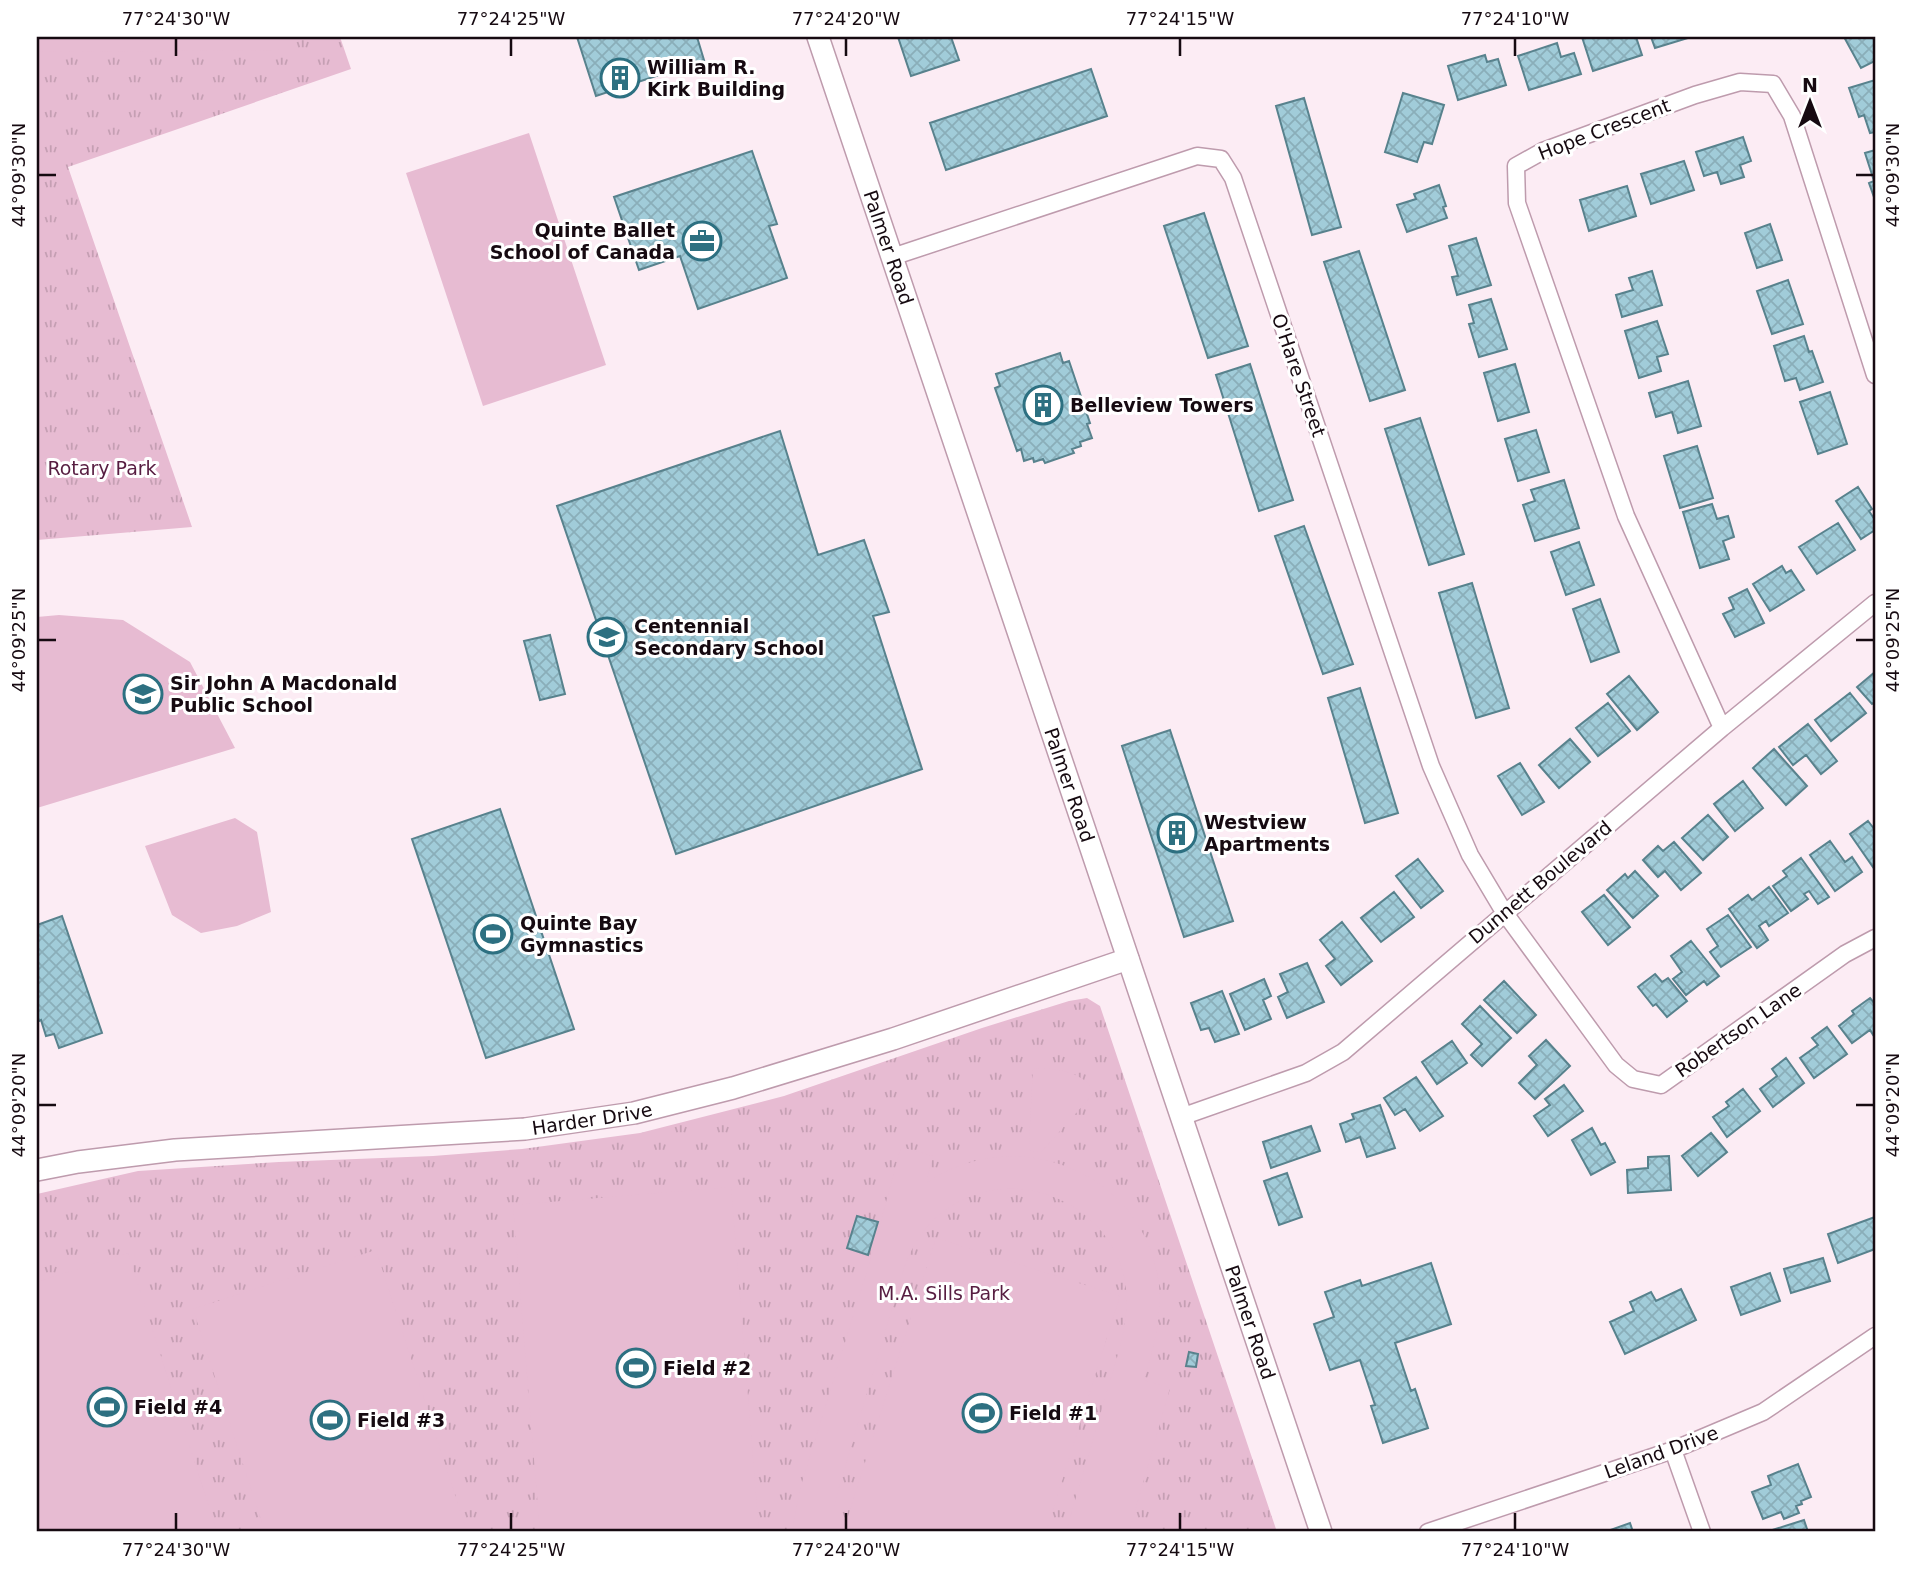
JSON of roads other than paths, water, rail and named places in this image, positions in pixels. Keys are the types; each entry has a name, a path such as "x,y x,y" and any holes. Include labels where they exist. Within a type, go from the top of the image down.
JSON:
{"street":[{"name":"Palmer Road","path":"818,37 1321,1532"},
{"name":"Hope Crescent","path":"1722,727 1626,516 1517,203 1516,166 1543,151 1695,95 1740,82 1773,84 1792,116 1875,375"},
{"name":"O'Hare Street","path":"892,257 1197,156 1221,159 1233,178 1431,766 1470,855 1504,912"},
{"name":"Dunnett Boulevard","path":"1181,1117 1306,1073 1343,1052 1722,727 1875,603"},
{"name":"Robertson Lane","path":"1504,912 1616,1065 1633,1079 1661,1085 1845,954 1875,938"},
{"name":"Harder Drive","path":"37,1170 175,1150 525,1129 634,1113 733,1088 880,1043 1128,959"},
{"name":"Leland Drive","path":"1428,1532 1673,1450 1763,1412 1875,1336"},
{"path":"1673,1450 1702,1532"}],"place":[{"name":"William R. Kirk Building","path":"620,78"},
{"name":"Quinte Ballet School of Canada","path":"702,241"},
{"name":"Belleview Towers","path":"1043,405"},
{"name":"Centennial Secondary School","path":"607,637"},
{"name":"Sir John A Macdonald Public School","path":"143,694"},
{"name":"Westview Apartments","path":"1177,833"},
{"name":"Quinte Bay Gymnastics","path":"493,934"},
{"name":"Field #2","path":"636,1368"},
{"name":"Field #4","path":"107,1407"},
{"name":"Field #1","path":"982,1413"},
{"name":"Field #3","path":"330,1420"}],"park label":[{"name":"Rotary Park","path":"102,468"},
{"name":"M.A. Sills Park","path":"944,1293"}]}
